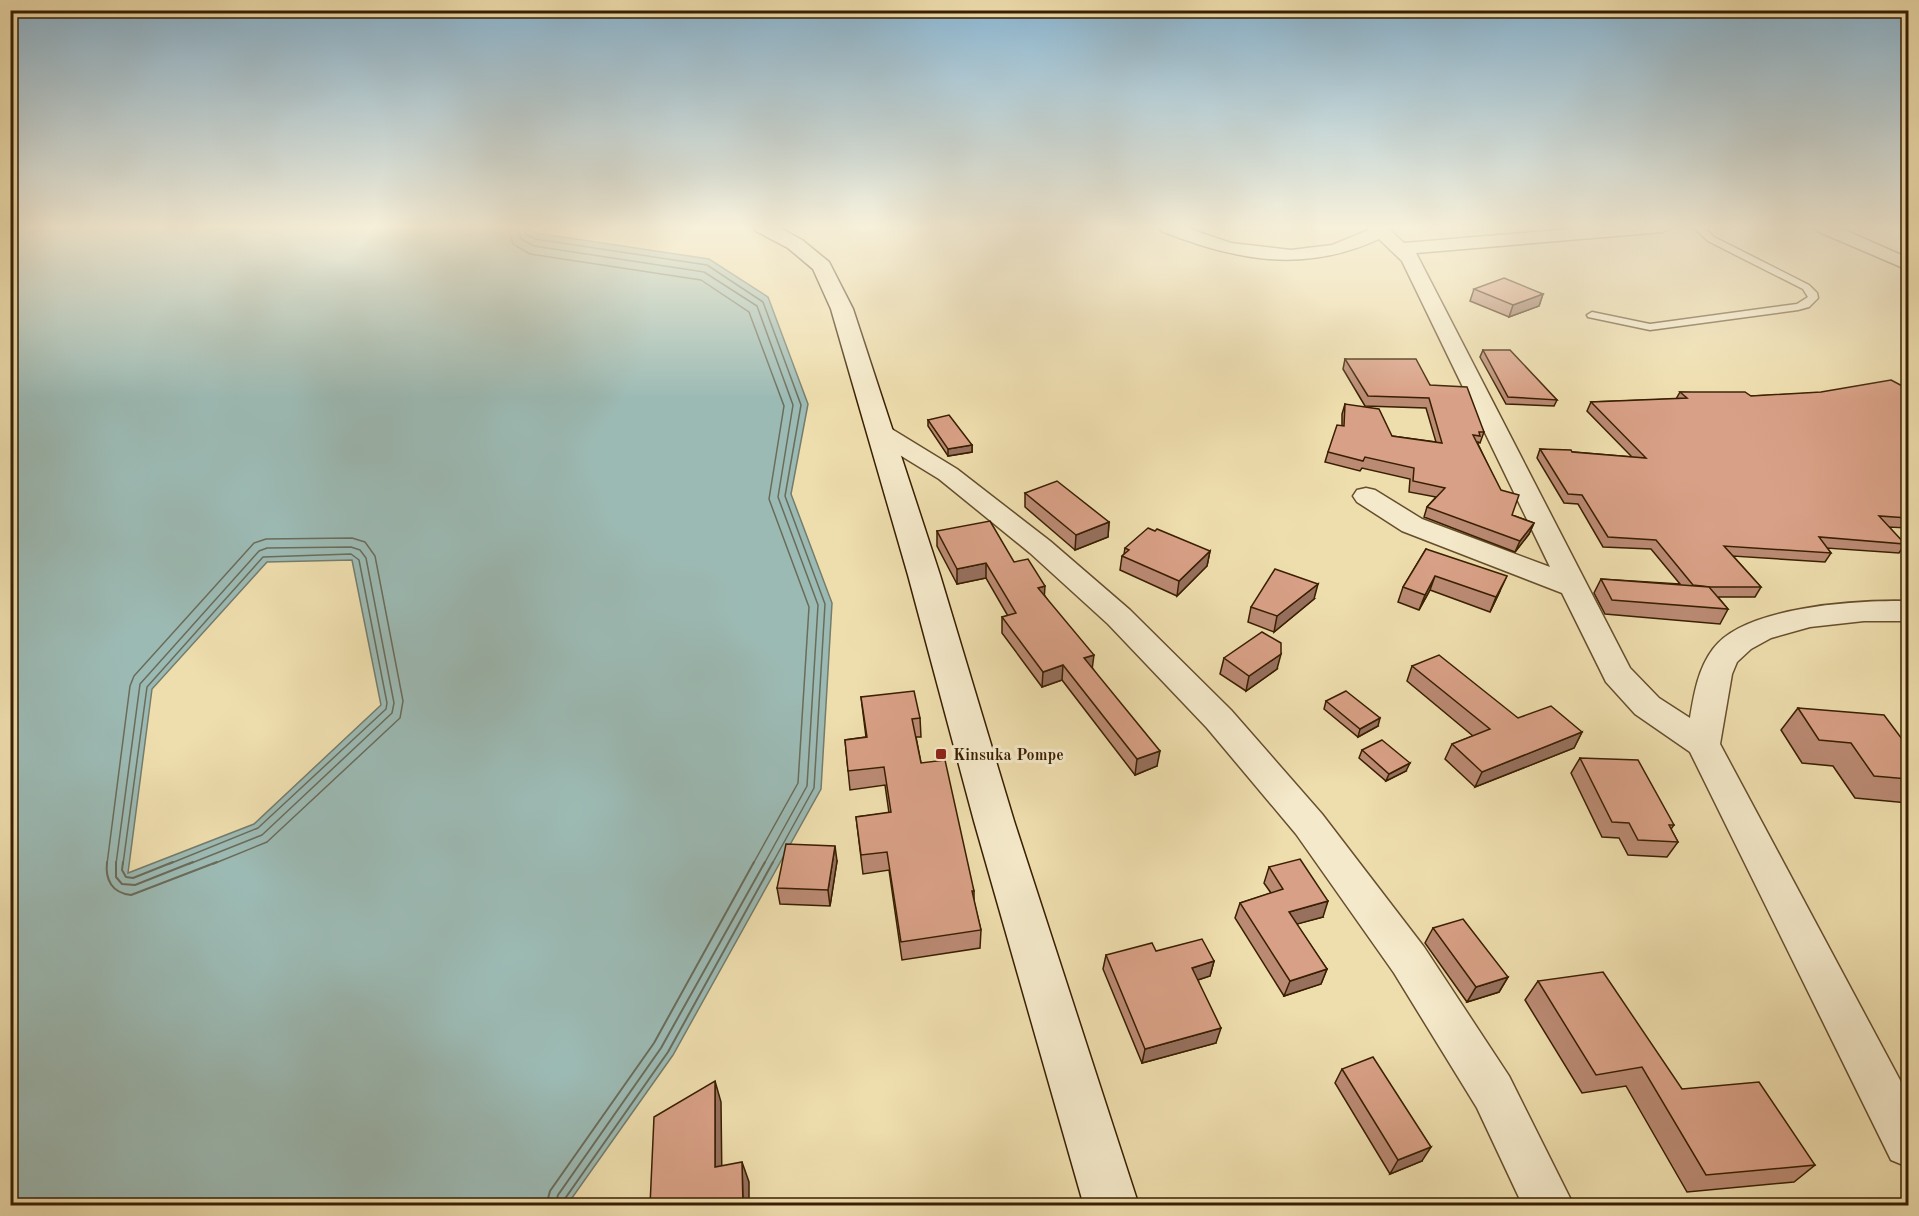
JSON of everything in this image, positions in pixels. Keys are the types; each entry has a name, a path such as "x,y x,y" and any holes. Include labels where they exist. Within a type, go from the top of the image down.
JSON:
{"main road":[{"path":"831,284 843,309 881,433 994,821 1112,1206"}],"street":[{"path":"1423,284 1617,674 1647,705 1703,744 1908,1143"},
{"path":"881,433 948,474 1040,547 1119,616 1219,719 1309,824 1409,960 1493,1092 1550,1206"},
{"path":"1366,496 1412,525 1574,587"},
{"path":"1703,744 1716,676 1725,655 1748,637 1788,622 1839,612 1908,611"}],"lane":[{"path":"1592,315 1638,326 1659,326 1798,307 1805,305 1813,298 1812,293 1800,284"}],"water":[{"path":"10,284 747,284 768,297 808,404 791,494 832,603 821,789 673,1055 567,1205 11,1205","holes":["352,560 381,705 254,824 128,873 152,689 267,562"]}],"building":[{"path":"1488,284 1518,284 1543,294 1513,305 1474,289"},
{"path":"1483,350 1510,350 1557,400 1508,397"},
{"path":"1345,359 1416,359 1430,385 1467,387 1484,432 1479,432 1480,436 1473,435 1501,490 1519,495 1512,515 1534,523 1520,541 1427,507 1445,488 1413,481 1414,468 1365,457 1363,461 1328,452 1337,425 1344,426 1345,404 1379,409 1392,436 1442,443 1429,398 1368,396"},
{"path":"1891,380 1908,389 1908,518 1879,516 1905,544 1819,537 1831,553 1724,546 1761,587 1693,585 1656,540 1608,537 1582,495 1568,494 1540,449 1646,458 1591,402 1687,398 1680,392 1745,392 1751,396 1821,392"},
{"path":"949,415 972,445 948,449 928,420"},
{"path":"1057,481 1109,522 1076,535 1025,493"},
{"path":"990,521 1014,562 1028,559 1045,586 1038,588 1094,655 1084,658 1160,751 1137,759 1063,665 1043,672 1002,617 1016,613 986,563 957,569 937,531"},
{"path":"1148,528 1155,531 1157,529 1210,551 1179,581 1122,556 1129,550 1125,548"},
{"path":"1426,549 1507,576 1496,597 1435,576 1425,595 1403,587"},
{"path":"1275,569 1318,584 1277,616 1251,607"},
{"path":"1601,579 1709,587 1728,609 1612,600"},
{"path":"1262,632 1281,643 1281,654 1249,676 1224,658"},
{"path":"1439,655 1518,718 1551,706 1582,732 1482,772 1452,744 1490,729 1412,666"},
{"path":"914,691 920,718 912,719 921,763 945,760 981,930 901,942 887,852 861,855 856,817 891,812 884,767 848,771 845,740 867,737 861,697"},
{"path":"1346,691 1380,718 1360,729 1326,701"},
{"path":"1798,708 1884,715 1908,747 1908,779 1874,776 1851,743 1819,740"},
{"path":"1382,740 1410,763 1389,774 1362,750"},
{"path":"1580,758 1638,760 1674,825 1669,825 1678,842 1638,840 1629,823 1612,822"},
{"path":"786,844 835,846 828,890 777,888"},
{"path":"1300,859 1328,901 1289,912 1327,969 1290,981 1240,903 1283,889 1269,867"},
{"path":"1463,919 1508,977 1476,987 1433,928"},
{"path":"1202,939 1214,961 1192,968 1221,1028 1145,1049 1106,955 1152,943 1156,951"},
{"path":"1603,972 1682,1089 1759,1082 1815,1165 1706,1175 1642,1067 1596,1075 1538,981"},
{"path":"1373,1057 1431,1147 1398,1160 1342,1069"},
{"path":"715,1081 715,1167 742,1162 743,1206 650,1206 654,1117"}],"place":[{"name":"Kinsuka Pompe","path":"941,754"}]}
